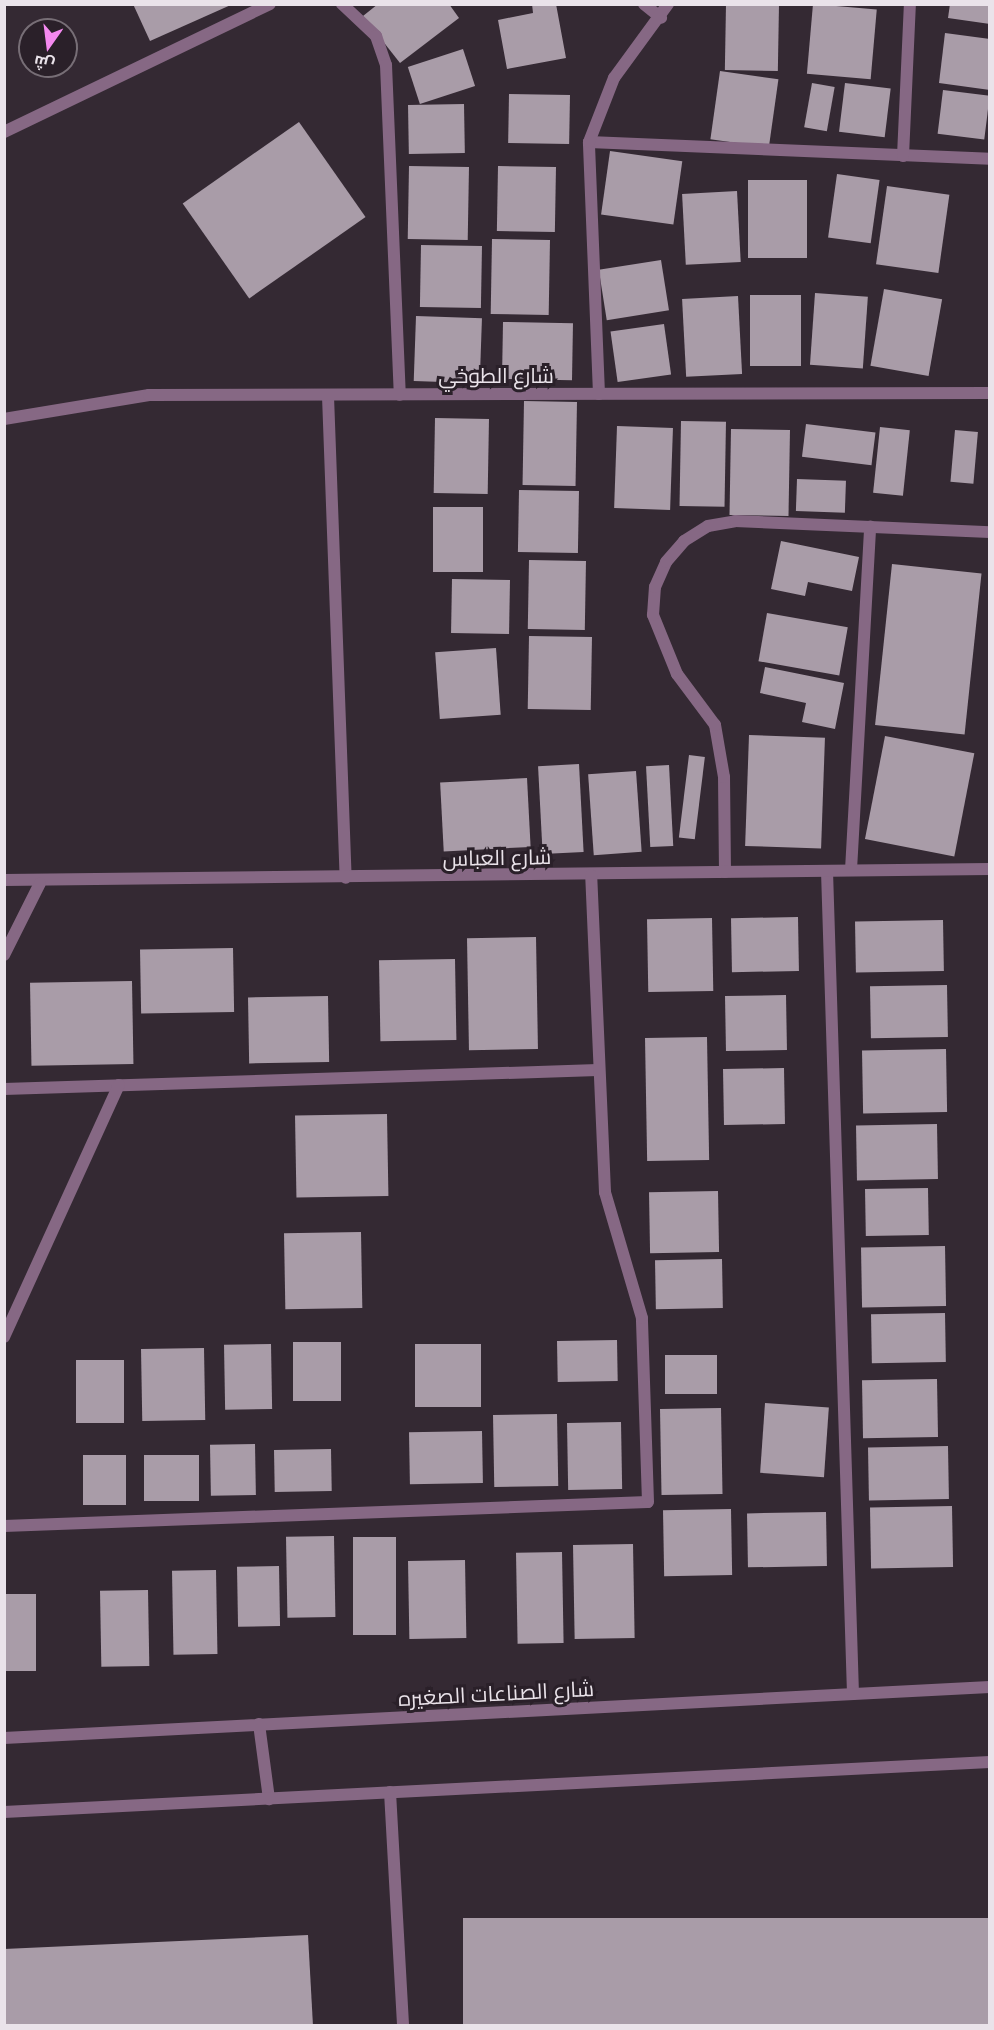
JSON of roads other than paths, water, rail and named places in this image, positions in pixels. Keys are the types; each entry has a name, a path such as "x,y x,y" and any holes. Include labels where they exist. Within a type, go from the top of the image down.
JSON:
{"street":[{"path":"4,132 270,4"},
{"path":"342,4 376,36 386,65 400,395"},
{"path":"644,4 661,18"},
{"path":"599,394 589,142 614,78 661,18 668,4"},
{"path":"903,156 910,4"},
{"path":"589,142 990,159"},
{"name":"شارع الطوخي","path":"4,419 149,395 990,393"},
{"path":"328,396 346,878"},
{"path":"725,872 724,777 715,725 677,674 653,615 655,587 666,562 684,541 708,526 735,521 990,532"},
{"path":"851,870 870,527"},
{"name":"شارع العباس","path":"4,880 40,883 990,868"},
{"path":"828,871 854,1694"},
{"path":"4,1526 648,1502 642,1318 605,1192 591,875"},
{"path":"4,955 40,883"},
{"path":"4,1089 598,1070"},
{"path":"4,1337 119,1085"},
{"name":"شارع الصناعات الصغيره","path":"4,1738 990,1687"},
{"path":"259,1724 268,1799"},
{"path":"4,1812 990,1762"},
{"path":"390,1792 403,2025"}]}
